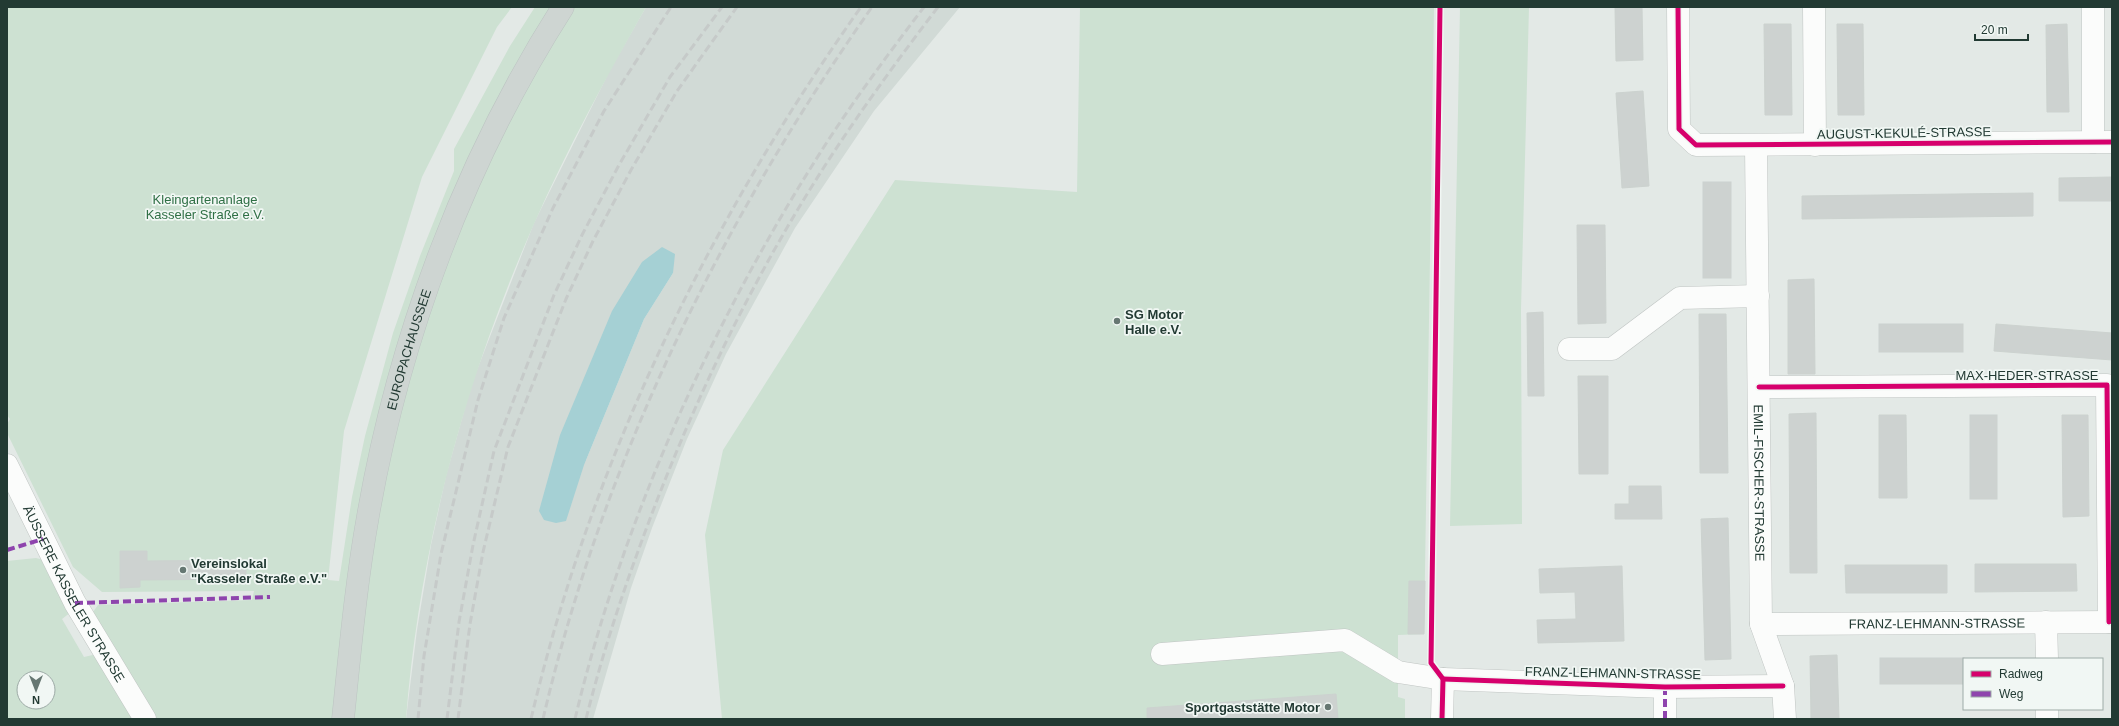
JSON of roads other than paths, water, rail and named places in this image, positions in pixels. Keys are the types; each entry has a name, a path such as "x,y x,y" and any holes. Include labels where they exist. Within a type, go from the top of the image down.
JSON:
{"main road":[{"name":"EUROPACHAUSSEE","path":"343,719 368,516 390,414 416,320 438,258 478,162 525,70 563,7"}],"street":[{"name":"AUGUST-KEKULÉ-STRASSE","path":"1678,7 1679,129 1696,146 2103,142"},
{"path":"1814,7 1815,145"},
{"path":"2093,7 2103,142"},
{"name":"EMIL-FISCHER-STRASSE","path":"1756,146 1761,624 1783,686 1785,719"},
{"path":"1569,349 1612,349 1680,298 1758,296"},
{"name":"MAX-HEDER-STRASSE","path":"1759,387 2107,385 2111,622"},
{"name":"ÄUSSERE KASSELER STRASSE","path":"7,465 75,602 145,719"},
{"path":"2046,622 2047,658"},
{"name":"FRANZ-LEHMANN-STRASSE","path":"1761,624 2111,622"},
{"name":"FRANZ-LEHMANN-STRASSE","path":"1162,654 1345,640 1398,672 1442,679 1665,687 1783,686"},
{"path":"1442,679 1442,719"},
{"path":"1665,687 1665,719"}],"water":[{"path":"662,247 675,254 673,273 644,319 584,465 566,521 556,523 544,520 539,511 560,435 612,311 642,262"}],"railway":[{"path":"418,719 424,656 441,554 478,400 504,318 553,208 604,111 671,7"},
{"path":"447,719 459,622 473,545 494,451 554,295 582,235 619,165 670,77 722,7"},
{"path":"458,719 470,624 483,552 508,447 566,299 593,241 631,170 677,91 737,7"},
{"path":"531,719 556,623 587,529 622,437 662,347 705,259 753,173 805,89 861,7"},
{"path":"543,719 568,623 598,529 634,437 673,347 717,259 765,173 817,89 872,7"},
{"path":"575,719 594,646 617,574 643,501 672,430 705,360 739,292 776,225 815,161 854,102 924,7"},
{"path":"586,719 611,630 641,543 679,445 723,348 772,254 826,164 880,84 938,7"}],"place":[{"name":"SG Motor Halle e.V.","path":"1117,321"},
{"name":"Vereinslokal \"Kasseler Straße e.V.\"","path":"183,570"},
{"name":"Sportgaststätte Motor","path":"1328,707"}],"park label":[{"name":"Kleingartenanlage Kasseler Straße e.V.","path":"205,206"}]}
